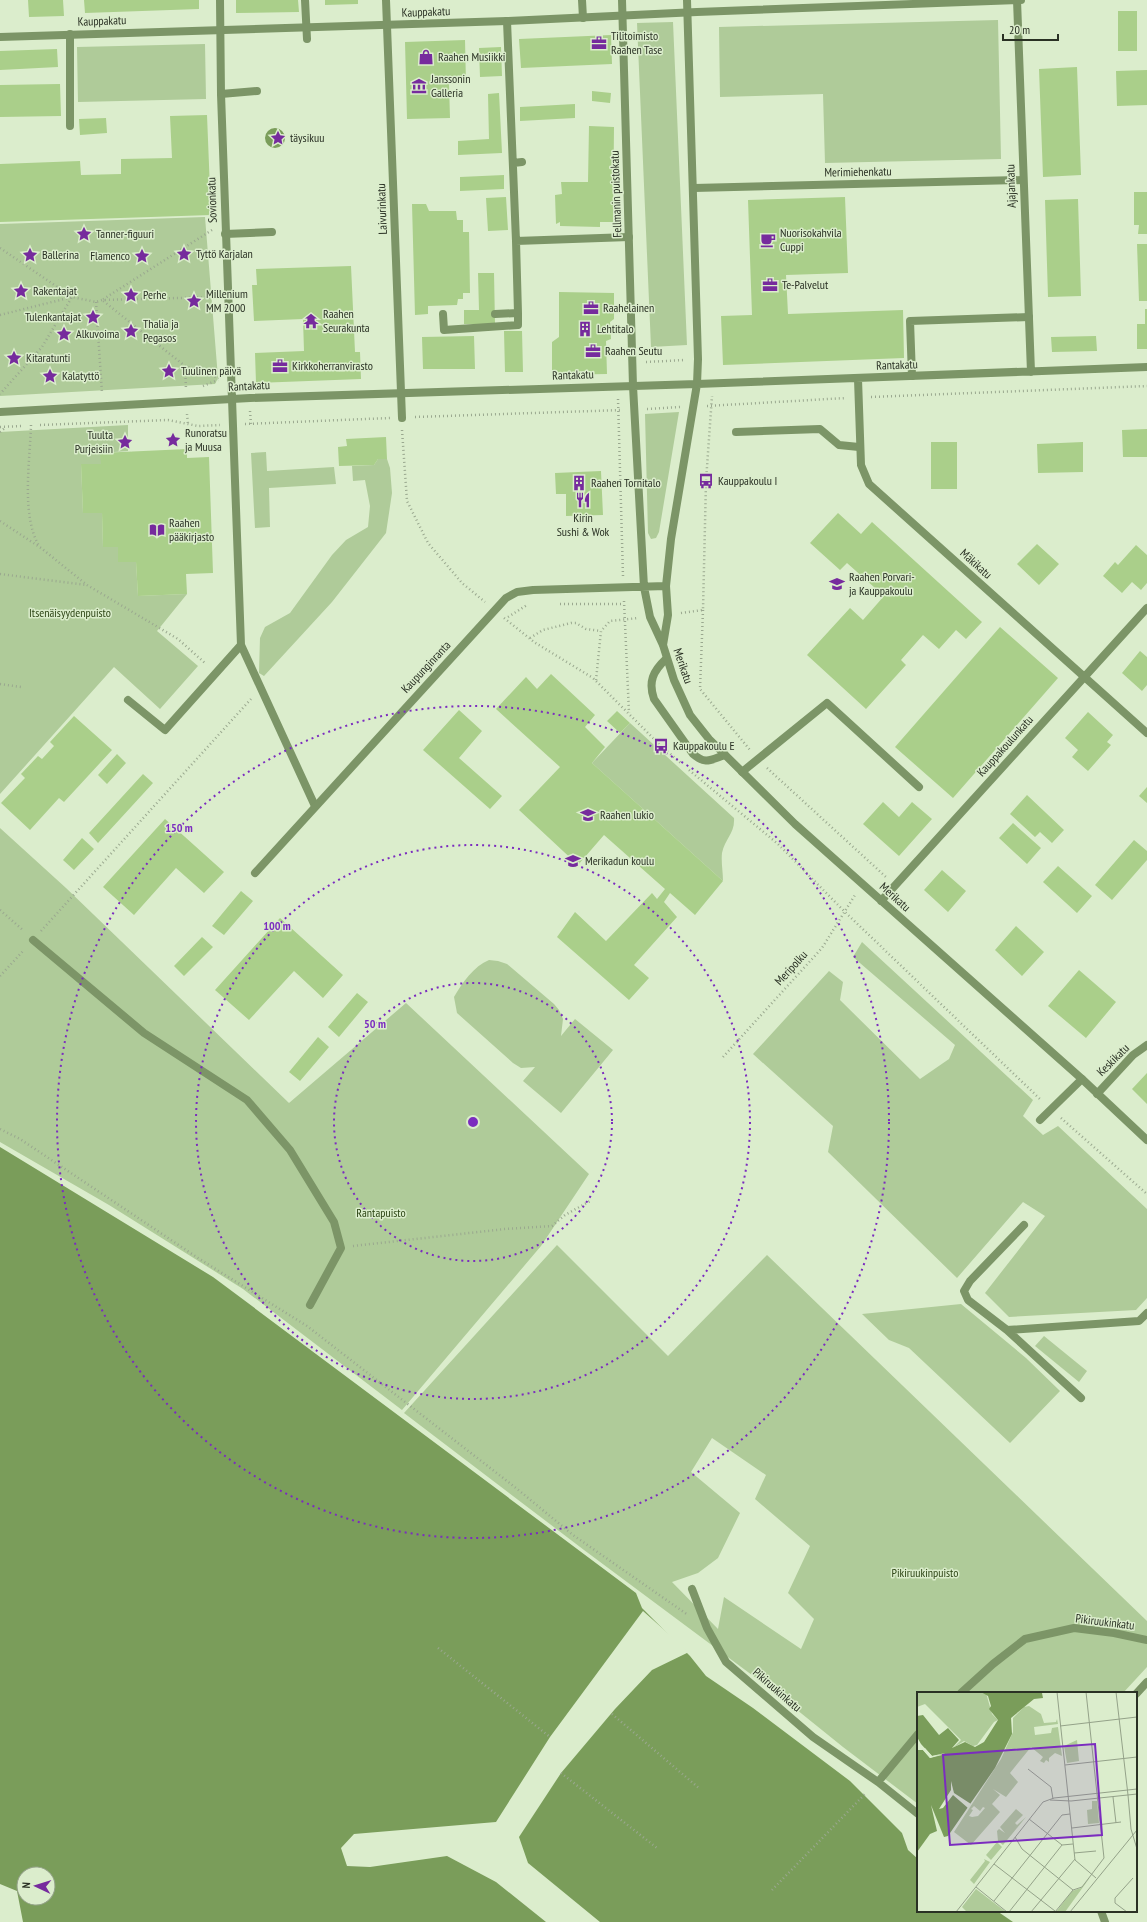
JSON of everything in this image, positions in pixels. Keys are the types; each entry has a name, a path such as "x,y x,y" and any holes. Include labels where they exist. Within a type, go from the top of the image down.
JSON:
{"street":[{"name":"Sovionkatu","path":"220,0 225,234 241,645"},
{"path":"305,0 307,39"},
{"name":"Laivurinkatu","path":"386,0 402,418"},
{"path":"582,0 583,18"},
{"name":"Fellmanin puistokatu","path":"622,0 633,386"},
{"path":"687,0 694,188 698,360 697,384"},
{"name":"Ajajankatu","path":"1017,0 1031,372"},
{"name":"Kauppakatu","path":"0,37 507,21 1021,0"},
{"path":"443,314 444,330 518,326 507,21"},
{"path":"70,34 70,126"},
{"path":"221,94 257,91"},
{"path":"513,162 522,162"},
{"name":"Merimiehenkatu","path":"694,188 1023,180"},
{"path":"225,234 272,232"},
{"path":"516,241 629,237"},
{"path":"495,314 518,313"},
{"path":"912,376 910,321 1028,317"},
{"name":"Rantakatu","path":"0,412 186,400 232,400 401,392 858,379 1147,368"},
{"name":"Mäkikatu","path":"858,379 861,465 869,484 1147,734"},
{"name":"Merikatu","path":"663,645 668,615 666,586 671,539 697,384"},
{"name":"Merikatu","path":"633,386 644,587 650,617 663,645 666,659 674,680 690,714 709,739 795,824 1082,1079 1147,1140"},
{"path":"736,432 820,428 839,446 860,447"},
{"name":"Kaupunginranta","path":"254,873 506,598 517,592 533,590 666,586"},
{"name":"Kauppakoulunkatu","path":"881,901 1147,608"},
{"path":"128,700 165,730 241,645 315,806"},
{"path":"666,659 657,668 652,678 650,689 654,699 692,754 701,761 708,761 725,755"},
{"path":"742,772 827,703 919,788"},
{"path":"33,940 144,1033 247,1100 290,1150 334,1222 342,1248 310,1305"},
{"name":"Keskikatu","path":"1097,1094 1133,1055 1147,1045"},
{"path":"1040,1120 1052,1110 1082,1079"},
{"path":"1024,1226 970,1281 964,1291 968,1300 1007,1330 1081,1398"},
{"path":"1007,1330 1086,1328 1139,1321 1147,1313"},
{"name":"Pikiruukinkatu","path":"692,1589 707,1628 726,1662 813,1737 878,1782 917,1813"},
{"name":"Pikiruukinkatu","path":"962,1692 993,1664 1025,1639 1074,1628 1114,1633 1147,1640"},
{"path":"1137,1693 1147,1682"},
{"path":"878,1782 917,1735"},
{"path":"1101,1912 1105,1922"}],"path":[{"path":"0,248 72,297 96,302 102,300 217,227"},
{"path":"0,314 72,297"},
{"path":"0,394 42,347 72,297"},
{"path":"102,300 219,297 219,304"},
{"path":"102,300 185,366 221,379"},
{"path":"96,302 102,396"},
{"path":"633,362 698,360"},
{"path":"221,371 221,379"},
{"path":"199,388 221,379"},
{"path":"858,397 1147,386"},
{"path":"178,390 193,388"},
{"path":"668,615 703,610 706,481 712,405"},
{"path":"617,410 624,619 629,714"},
{"path":"0,427 168,420 198,426 402,418 402,459 407,501 428,543 462,583 494,611 530,638 596,681 661,746 778,844 844,911 1052,1110 1147,1194"},
{"path":"31,425 28,511 33,535 41,548"},
{"path":"0,432 6,427"},
{"path":"0,521 41,548 87,585 178,639 216,672"},
{"path":"0,574 87,585"},
{"path":"500,623 529,604"},
{"path":"553,604 624,604"},
{"path":"596,681 601,631 610,620 650,617"},
{"path":"530,638 543,630 571,623 576,623 586,629 601,631"},
{"path":"0,684 21,688"},
{"path":"81,887 261,688"},
{"name":"Meripolku","path":"723,1057 822,948 844,911 863,884"},
{"path":"0,910 33,940"},
{"path":"0,1129 20,1139 198,1258 306,1326 516,1488 574,1535 707,1628"},
{"path":"342,1248 505,1229 552,1226 565,1215 592,1200"},
{"path":"438,1648 550,1737"},
{"path":"612,1714 700,1789"},
{"path":"562,1773 657,1848"},
{"path":"772,1890 865,1794"}],"green space":[{"path":"998,20 1001,159 825,163 823,94 720,97 719,27"},
{"path":"673,22 687,345 651,347 637,23"},
{"path":"205,44 206,99 78,102 77,47"},
{"path":"205,217 218,378 215,384 0,396 0,224"},
{"path":"679,412 659,532 656,538 651,539 648,533 645,414"},
{"name":"Itsenäisyydenpuisto","path":"128,425 128,451 101,453 101,464 81,464 83,513 102,513 103,547 118,547 119,562 136,562 138,596 187,594 157,631 198,666 160,709 114,667 0,794 0,432"},
{"path":"266,452 267,471 334,467 336,484 269,488 270,527 255,528 251,453"},
{"path":"378,459 387,459 390,468 392,493 386,533 332,602 264,676 259,673 260,638 265,627 290,613 332,555 346,540 368,527 370,506 365,480 353,481 352,466 374,465"},
{"path":"630,723 734,818 733,828 725,843 722,853 723,881 592,763"},
{"name":"Rantapuisto","path":"0,828 66,888 289,1103 406,1003 589,1174 541,1246 402,1410 243,1289 109,1205 0,1142"},
{"path":"862,942 1033,1100 1023,1116 1043,1135 1058,1126 1147,1209 1147,1298 1136,1310 1009,1317 985,1293 1045,1216 1023,1202 957,1278 828,1152 833,1126 753,1054 829,971 843,982 840,1000 920,1079 949,1059 955,1045 853,957"},
{"path":"489,960 507,964 554,1004 559,1010 563,1019 561,1036 575,1019 613,1050 561,1113 523,1081 535,1067 521,1068 513,1063 457,1013 454,997 457,992 478,966"},
{"name":"Pikiruukinpuisto","path":"557,1245 668,1356 767,1255 1147,1621 1147,1667 1124,1692 917,1692 917,1803 843,1747 776,1693 584,1550 404,1413","holes":["712,1438 766,1475 755,1499 810,1546 788,1593 814,1619 801,1649 724,1597 718,1629 672,1582 698,1573 718,1558 740,1513 691,1472"]},
{"path":"961,1304 1026,1358 1060,1391 1010,1443 909,1348 889,1340 862,1314"},
{"path":"1044,1336 1087,1371 1079,1382 1035,1346"}],"shaded area":[{"path":"275,128 282,131 285,138 282,145 275,148 268,145 265,138 268,131"},
{"path":"0,1147 213,1277 636,1593 642,1608 690,1656 706,1676 753,1708 850,1781 902,1833 908,1850 917,1858 917,1912 998,1912 1013,1922 23,1922 20,1906 56,1906 56,1866 16,1866 16,1891 0,1884"}],"pier":[{"path":"643,1611 689,1652 652,1670 615,1709 561,1773 519,1837 528,1863 600,1922 546,1922 496,1882 447,1856 370,1867 347,1866 341,1848 354,1834 496,1822 550,1737"}],"building":[{"path":"28,0 63,0 64,16 29,17"},
{"path":"84,0 199,0 199,9 85,13"},
{"path":"236,0 298,0 299,12 236,13"},
{"path":"325,0 358,0 358,4 325,5"},
{"path":"1118,11 1137,11 1137,51 1118,51"},
{"path":"611,35 612,64 521,68 519,39"},
{"path":"465,40 466,84 449,84 450,118 407,119 405,42"},
{"path":"501,47 502,76 480,77 479,48"},
{"path":"57,49 58,67 0,70 0,51"},
{"path":"1077,67 1081,175 1043,177 1039,69"},
{"path":"1147,70 1147,105 1117,106 1116,71"},
{"path":"60,84 61,116 0,117 0,85"},
{"path":"592,91 611,93 610,103 592,101"},
{"path":"499,93 502,153 458,155 458,141 489,139 488,94"},
{"path":"575,104 575,118 520,121 520,107"},
{"path":"207,115 211,215 0,222 0,164 80,161 81,175 121,174 121,159 172,158 170,116"},
{"path":"106,118 107,133 80,135 79,119"},
{"path":"589,126 614,127 613,222 600,222 600,227 560,226 560,222 556,224 555,195 562,194 561,182 588,182"},
{"path":"504,175 504,189 460,191 460,177"},
{"path":"1134,192 1147,192 1147,234 1138,234 1139,225 1134,225"},
{"path":"506,197 508,230 488,231 486,198"},
{"path":"845,197 848,273 786,275 788,314 903,310 904,358 723,365 721,316 752,315 748,200"},
{"path":"1078,199 1081,296 1048,297 1045,200"},
{"path":"412,204 426,204 429,211 456,211 457,220 463,220 463,232 469,232 470,293 463,293 463,299 458,299 457,305 428,306 428,314 415,315"},
{"path":"1137,244 1147,244 1147,301 1139,301"},
{"name":"Raahen Seurakunta","path":"351,266 355,352 360,352 361,379 256,383 255,353 304,351 303,319 254,321 252,285 257,285 256,269"},
{"path":"478,273 494,273 495,324 464,324 464,310 479,310"},
{"name":"Lehtitalo","path":"559,292 614,293 614,319 610,322 611,339 606,341 607,374 552,375 552,342 559,337"},
{"path":"1145,309 1147,309 1147,349 1137,349 1137,324 1145,324"},
{"path":"504,331 522,331 523,372 505,372"},
{"path":"474,336 475,369 423,369 422,337"},
{"path":"1096,336 1097,351 1052,352 1051,337"},
{"path":"1147,429 1147,457 1123,457 1122,430"},
{"path":"386,437 387,459 378,459 374,465 339,466 338,447 347,446 346,439"},
{"path":"931,442 957,442 957,489 931,489"},
{"path":"1083,442 1083,472 1038,473 1037,444"},
{"name":"Raahen pääkirjasto","path":"187,449 187,458 209,457 213,573 186,574 187,594 138,596 136,562 118,562 118,547 103,547 102,513 83,513 81,464 101,464 100,453"},
{"name":"Raahen Tornitalo","path":"601,471 603,515 566,516 566,494 556,494 555,473"},
{"path":"838,513 861,534 872,522 982,622 966,639 956,630 939,649 923,635 901,660 906,665 866,709 807,655 850,608 863,620 884,596 847,563 840,570 810,543"},
{"path":"1037,544 1059,564 1039,585 1017,564"},
{"path":"1136,545 1147,555 1147,583 1141,590 1132,582 1122,593 1103,576 1115,562 1118,565"},
{"path":"1000,627 1058,678 953,798 895,747"},
{"path":"1140,651 1147,657 1147,685 1142,691 1122,673"},
{"path":"551,674 595,715 585,727 605,747 592,763 723,881 695,915 670,893 664,902 677,917 634,965 649,978 629,1000 557,937 575,912 606,941 652,893 657,899 665,889 604,835 578,865 519,810 560,767 496,709 526,677 537,689"},
{"path":"459,710 482,731 459,758 502,796 490,809 423,750"},
{"path":"617,711 630,723 620,733 607,721"},
{"path":"1088,712 1113,735 1107,742 1111,745 1088,771 1072,757 1078,750 1065,738"},
{"path":"74,716 112,750 64,802 59,798 30,830 1,803 25,778 21,774 38,756 42,759 54,746 50,742"},
{"path":"117,754 126,763 107,784 98,775"},
{"path":"143,774 153,783 98,843 89,833"},
{"path":"1147,787 1147,803 1139,796"},
{"path":"1027,795 1064,830 1052,843 1040,832 1035,837 1010,814"},
{"path":"883,802 899,817 912,802 932,819 899,856 863,824"},
{"path":"165,819 224,872 204,893 176,868 134,915 103,887"},
{"path":"1013,823 1041,848 1027,864 999,838"},
{"path":"82,838 94,849 74,870 63,860"},
{"path":"1134,840 1147,851 1147,860 1112,900 1095,885"},
{"path":"1058,866 1092,896 1077,913 1043,882"},
{"path":"942,870 966,891 948,912 924,890"},
{"path":"241,891 253,901 224,935 212,926"},
{"path":"280,918 343,975 323,998 294,971 249,1020 215,990"},
{"path":"1016,926 1044,952 1022,976 995,950"},
{"path":"202,937 213,947 184,976 174,966"},
{"path":"1079,970 1116,1002 1086,1038 1048,1006"},
{"path":"357,993 368,1002 339,1037 328,1027"},
{"path":"318,1037 329,1047 300,1081 289,1072"},
{"path":"1147,1073 1147,1104 1132,1089"}],"place":[{"name":"Tilitoimisto Raahen Tase","path":"599,43"},
{"name":"Raahen Musiikki","path":"426,57"},
{"name":"Janssonin Galleria","path":"419,86"},
{"name":"täysikuu","path":"278,138"},
{"name":"Tanner-figuuri","path":"84,234"},
{"name":"Nuorisokahvila Cuppi","path":"768,240"},
{"name":"Tyttö Karjalan","path":"184,254"},
{"name":"Ballerina","path":"30,255"},
{"name":"Flamenco","path":"142,256"},
{"name":"Te-Palvelut","path":"770,285"},
{"name":"Rakentajat","path":"21,291"},
{"name":"Perhe","path":"131,295"},
{"name":"Millenium MM 2000","path":"194,301"},
{"name":"Raahelainen","path":"591,308"},
{"name":"Tulenkantajat","path":"93,317"},
{"name":"Raahen Seurakunta","path":"311,321"},
{"name":"Lehtitalo","path":"585,329"},
{"name":"Thalia ja Pegasos","path":"131,331"},
{"name":"Alkuvoima","path":"64,334"},
{"name":"Raahen Seutu","path":"593,351"},
{"name":"Kitaratunti","path":"14,358"},
{"name":"Kirkkoherranvirasto","path":"280,366"},
{"name":"Tuulinen päivä","path":"169,371"},
{"name":"Kalatyttö","path":"50,376"},
{"name":"Runoratsu ja Muusa","path":"173,440"},
{"name":"Tuulta Purjeisiin","path":"125,442"},
{"name":"Kauppakoulu I","path":"706,481"},
{"name":"Raahen Tornitalo","path":"579,483"},
{"name":"Kirin Sushi & Wok","path":"583,500"},
{"name":"Raahen pääkirjasto","path":"157,530"},
{"name":"Raahen Porvari- ja Kauppakoulu","path":"837,584"},
{"name":"Kauppakoulu E","path":"661,746"},
{"name":"Raahen lukio","path":"588,815"},
{"name":"Merikadun koulu","path":"573,861"}]}
